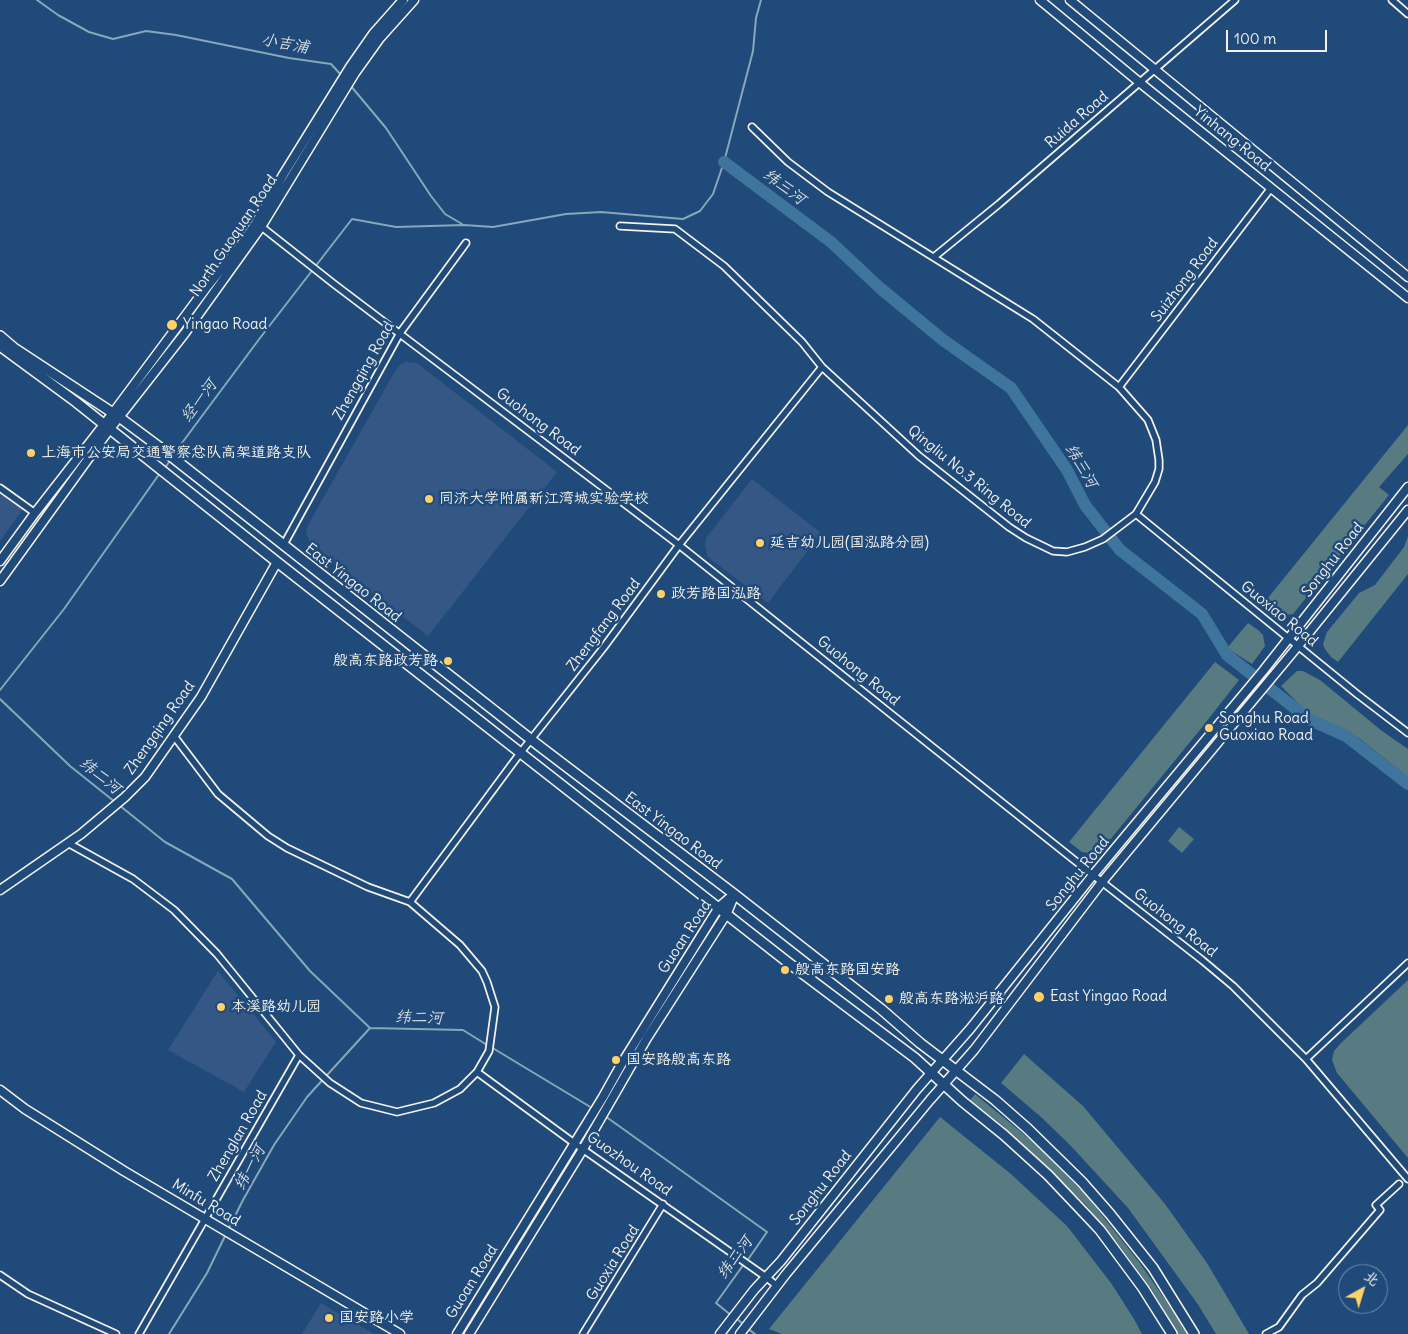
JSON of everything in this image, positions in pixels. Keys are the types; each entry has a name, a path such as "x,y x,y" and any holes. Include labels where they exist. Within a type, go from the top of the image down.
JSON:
{"main road":[{"name":"North Guoquan Road","path":"0,581 116,415 185,333 259,225 342,95 352,70 373,34 403,0"},
{"name":"North Guoquan Road","path":"259,225 336,88 414,0"},
{"name":"Yinhang Road","path":"1040,0 1408,298"},
{"name":"Yinhang Road","path":"1070,0 1408,278"},
{"path":"0,336 14,348 116,415"},
{"path":"0,346 76,402 107,428"},
{"name":"East Yingao Road","path":"116,415 531,740 734,894 881,1009 920,1043 1028,1129 1082,1182 1110,1214 1153,1268 1194,1334"},
{"name":"North Guoquan Road","path":"0,561 35,513 107,428"},
{"name":"East Yingao Road","path":"107,428 790,964 915,1058 1048,1175 1095,1225 1143,1288 1172,1334"},
{"name":"Songhu Road","path":"720,1334 781,1261 914,1092 1048,934 1093,876 1263,671 1408,487"},
{"name":"Songhu Road","path":"740,1334 777,1286 974,1050 1102,882 1408,510"},
{"name":"Zhengqing Road","path":"0,890 68,843 110,810 145,777 201,697 277,562"},
{"name":"Guoan Road","path":"457,1334 574,1143 607,1100 647,1038 734,894"},
{"name":"Minfu Road","path":"0,1090 25,1109 400,1334"},
{"name":"Guoan Road","path":"468,1334 583,1149 607,1100"}],"street":[{"name":"Ruida Road","path":"934,257 999,204 1235,0"},
{"path":"1392,0 1408,14"},
{"name":"Qingliu No.3 Ring Road","path":"620,226 675,229 724,266 802,342 822,367 919,456 1009,528 1038,545 1067,552 1085,547 1102,539 1136,514 1155,482 1159,469 1159,460 1156,440 1148,420 1119,387 1033,318 828,192 788,162 752,127"},
{"name":"Suizhong Road","path":"1119,387 1271,188"},
{"name":"Guohong Road","path":"259,225 334,284 680,545 1093,876 1202,960 1233,986 1306,1059 1408,1179"},
{"name":"Zhengqing Road","path":"283,546 400,333 466,243"},
{"name":"Zhengfang Road","path":"410,902 521,752 604,647 680,545 822,367"},
{"path":"0,488 35,513"},
{"name":"Guoxiao Road","path":"1136,514 1288,639 1380,713 1408,733"},
{"path":"68,843 133,879 174,910 216,954 299,1055 330,1083 361,1103 397,1112 434,1103 460,1089 477,1072 489,1051 494,1007 488,982 478,965 460,945 410,902 368,887 287,848 268,836 218,794 174,736"},
{"path":"1306,1059 1408,963"},
{"name":"Zhenglan Road","path":"139,1334 299,1055"},
{"name":"Guozhou Road","path":"477,1072 574,1143 766,1277"},
{"path":"1266,1334 1280,1327 1302,1296 1317,1283 1380,1210 1376,1205 1399,1184"},
{"name":"Guoxia Road","path":"584,1334 663,1204"},
{"path":"0,1274 28,1294 116,1334"},
{"path":"766,1277 777,1286"}],"shaded area":[{"name":"同济大学附属新江湾城实验学校","path":"406,362 417,363 557,472 428,636 314,548 306,531 395,371 401,364"},
{"name":"延吉幼儿园(国泓路分园)","path":"752,479 821,533 768,603 708,557 705,547 706,538"},
{"path":"0,493 23,509 0,541"},
{"name":"本溪路幼儿园","path":"218,971 276,1042 244,1092 168,1050"},
{"name":"国安路小学","path":"321,1303 374,1334 302,1334"}],"green space":[{"path":"1408,425 1408,454 1379,487 1389,495 1293,614 1277,614 1263,604"},
{"path":"1408,536 1408,574 1338,662 1331,657 1323,644 1327,632 1359,593 1375,585 1404,547"},
{"path":"1248,623 1263,635 1265,646 1252,664 1227,648"},
{"path":"1215,662 1239,680 1100,852 1082,852 1069,842"},
{"path":"1297,671 1303,671 1320,680 1382,731 1408,749 1408,777 1359,738 1312,716 1306,711 1281,686"},
{"path":"1179,827 1194,839 1182,853 1168,841"},
{"path":"1408,980 1408,1158 1337,1073 1332,1060 1334,1051 1340,1044"},
{"path":"1024,1054 1083,1106 1165,1204 1207,1263 1249,1334 1216,1334 1197,1303 1128,1208 1070,1145 1001,1083"},
{"path":"975,1094 1037,1145 1086,1195 1139,1262 1189,1334 1178,1334 1152,1290 1119,1245 1086,1205 1001,1124 970,1100"},
{"path":"940,1117 1011,1174 1067,1226 1111,1283 1142,1334 782,1334 769,1329"}],"waterway":[{"name":"小吉浦","path":"37,0 58,15 89,32 113,39 146,31 176,35 289,58 331,64 342,76"},
{"path":"173,455 352,219 396,227 464,225 493,227 566,214 601,212 683,219 700,211 713,194 724,162 753,51 756,18 761,0"},
{"name":"小吉浦","path":"350,85 386,128 445,214 462,224"},
{"name":"纬三河","path":"724,162 831,242 880,288 943,340 1011,388 1067,470 1085,505 1120,550 1202,614 1227,655 1310,720 1346,736 1408,784"},
{"name":"经一河","path":"165,468 171,459"},
{"name":"经一河","path":"0,690 64,609 160,473"},
{"name":"纬二河","path":"0,699 70,766 115,802"},
{"name":"纬二河","path":"119,805 165,842 232,879 310,971 370,1028 463,1030 487,1045"},
{"name":"纬一河","path":"228,1230 274,1145 307,1097 370,1028"},
{"name":"纬二河","path":"491,1047 592,1108"},
{"name":"纬二河","path":"605,1116 767,1232 747,1261"},
{"name":"纬一河","path":"169,1334 207,1273 226,1234"},
{"name":"纬二河","path":"732,1316 716,1303 744,1264"},
{"name":"纬二河","path":"736,1318 744,1325"},
{"name":"纬二河","path":"747,1328 755,1334"}],"place":[{"name":"Yingao Road","path":"172,325"},
{"name":"上海市公安局交通警察总队高架道路支队","path":"31,453"},
{"name":"同济大学附属新江湾城实验学校","path":"429,499"},
{"name":"延吉幼儿园(国泓路分园)","path":"760,543"},
{"name":"政芳路国泓路","path":"661,594"},
{"name":"殷高东路政芳路","path":"448,661"},
{"name":"Songhu Road Guoxiao Road","path":"1209,728"},
{"name":"殷高东路国安路","path":"785,970"},
{"name":"East Yingao Road","path":"1039,997"},
{"name":"殷高东路淞沪路","path":"889,999"},
{"name":"本溪路幼儿园","path":"221,1007"},
{"name":"国安路殷高东路","path":"616,1060"},
{"name":"国安路小学","path":"329,1318"}]}
